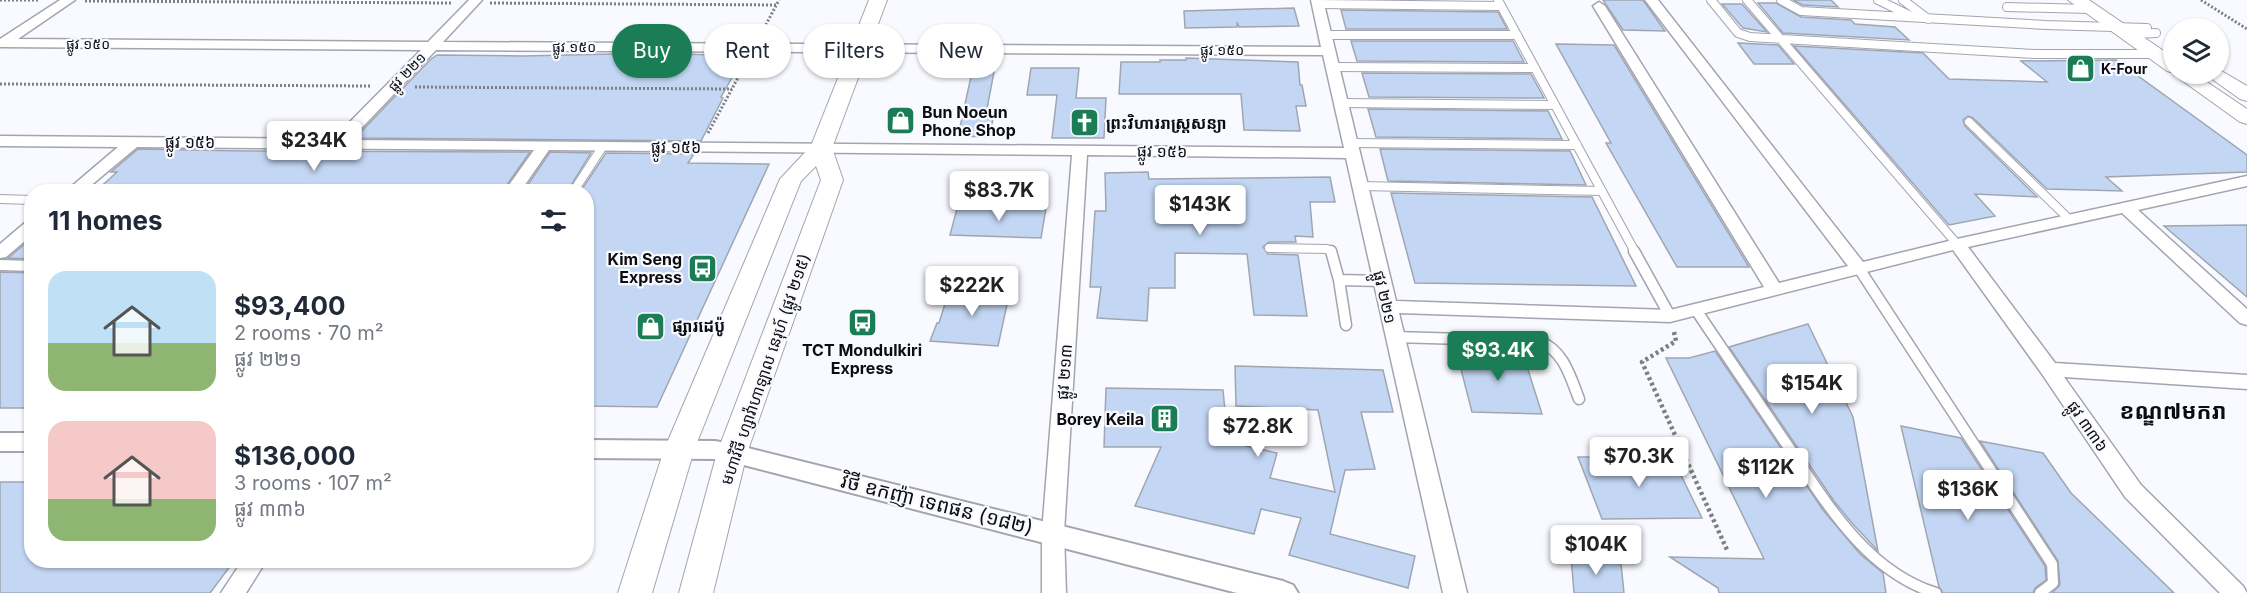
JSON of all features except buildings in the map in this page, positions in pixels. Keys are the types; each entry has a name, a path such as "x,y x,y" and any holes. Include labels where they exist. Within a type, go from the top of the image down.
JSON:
{"main road":[{"path":"869,24 878,0"},
{"path":"2091,3 2121,31 2163,59"},
{"path":"2091,3 2163,39"},
{"path":"635,593 679,450 791,179 821,148 848,78"},
{"path":"2229,82 2243,90"},
{"path":"2198,84 2247,118"},
{"name":"មហាវិថី ហ្សាវ៉ាហាឡាល នេរុហ៍ (ផ្លូវ ២១៥)","path":"696,593 732,453 831,180 821,148"}],"street":[{"path":"1,44 69,0"},
{"path":"1651,0 1860,270"},
{"name":"ផ្លូវ ២២១","path":"337,144 475,2"},
{"name":"ផ្លូវ ២២១","path":"1317,2 1455,593"},
{"path":"1599,6 1750,253 1776,291"},
{"name":"ផ្លូវ ១៥០","path":"1,44 704,47"},
{"name":"ផ្លូវ ១៥០","path":"905,48 1329,51"},
{"name":"ផ្លូវ ១៥៦","path":"0,141 1080,150 1351,148"},
{"path":"83,184 133,142"},
{"path":"518,184 545,146"},
{"name":"ផ្លូវ ២១៣","path":"1054,593 1053,534 1080,150"},
{"path":"1388,307 1670,316 1957,244 2247,182"},
{"path":"2126,208 2247,319"},
{"path":"0,252 24,232"},
{"name":"ផ្លូវ ៣៣៦","path":"1957,244 2049,369 2133,491 2235,593"},
{"path":"0,265 24,266"},
{"path":"2049,369 2247,382"},
{"path":"0,442 24,442"},
{"name":"វិថី ឧកញ៉ា ទេពផន (១៨២)","path":"594,449 732,453 1283,593"},
{"path":"233,593 250,568"}],"lane":[{"path":"1711,0 1738,33 1750,37 2035,54 2155,54"},
{"path":"1747,0 1783,39 1957,244"},
{"path":"1781,0 1801,11 2046,25 2074,31 2151,31"},
{"path":"1878,0 1916,18"},
{"path":"1903,0 1928,19"},
{"path":"1317,2 1499,3 1670,316"},
{"path":"2007,7 2091,3"},
{"path":"1329,51 1517,35"},
{"path":"1329,51 1535,68"},
{"path":"1341,104 1555,105"},
{"path":"1969,122 2069,219"},
{"path":"1351,148 1576,145"},
{"path":"578,184 603,146"},
{"path":"1360,186 1602,191"},
{"path":"0,200 24,200"},
{"path":"1269,248 1332,251 1346,325"},
{"path":"1860,270 2052,564 2053,583 2040,593"},
{"path":"1339,280 1382,281"},
{"path":"1696,310 1842,525 1870,554 1899,575 1936,593"},
{"path":"1394,337 1539,341 1549,344 1557,350 1579,399"}],"path":[{"path":"0,0 777,5"},
{"path":"767,24 779,0"},
{"path":"2201,0 2247,29"},
{"path":"701,147 738,78"},
{"path":"0,84 732,89"},
{"path":"1670,316 1676,341 1641,362 1728,552"}],"place":[{"name":"K-Four","path":"2080,69"},
{"name":"Bun Noeun Phone Shop","path":"901,121"},
{"name":"ព្រះវិហាររាស្ត្រសន្យា","path":"1085,123"},
{"name":"Kim Seng Express","path":"703,268"},
{"name":"TCT Mondulkiri Express","path":"862,322"},
{"name":"ផ្សារដេប៉ូ","path":"651,326"},
{"name":"Borey Keila","path":"1165,419"}],"district":[{"name":"ខណ្ឌ៧មករា","path":"2173,411"}]}
